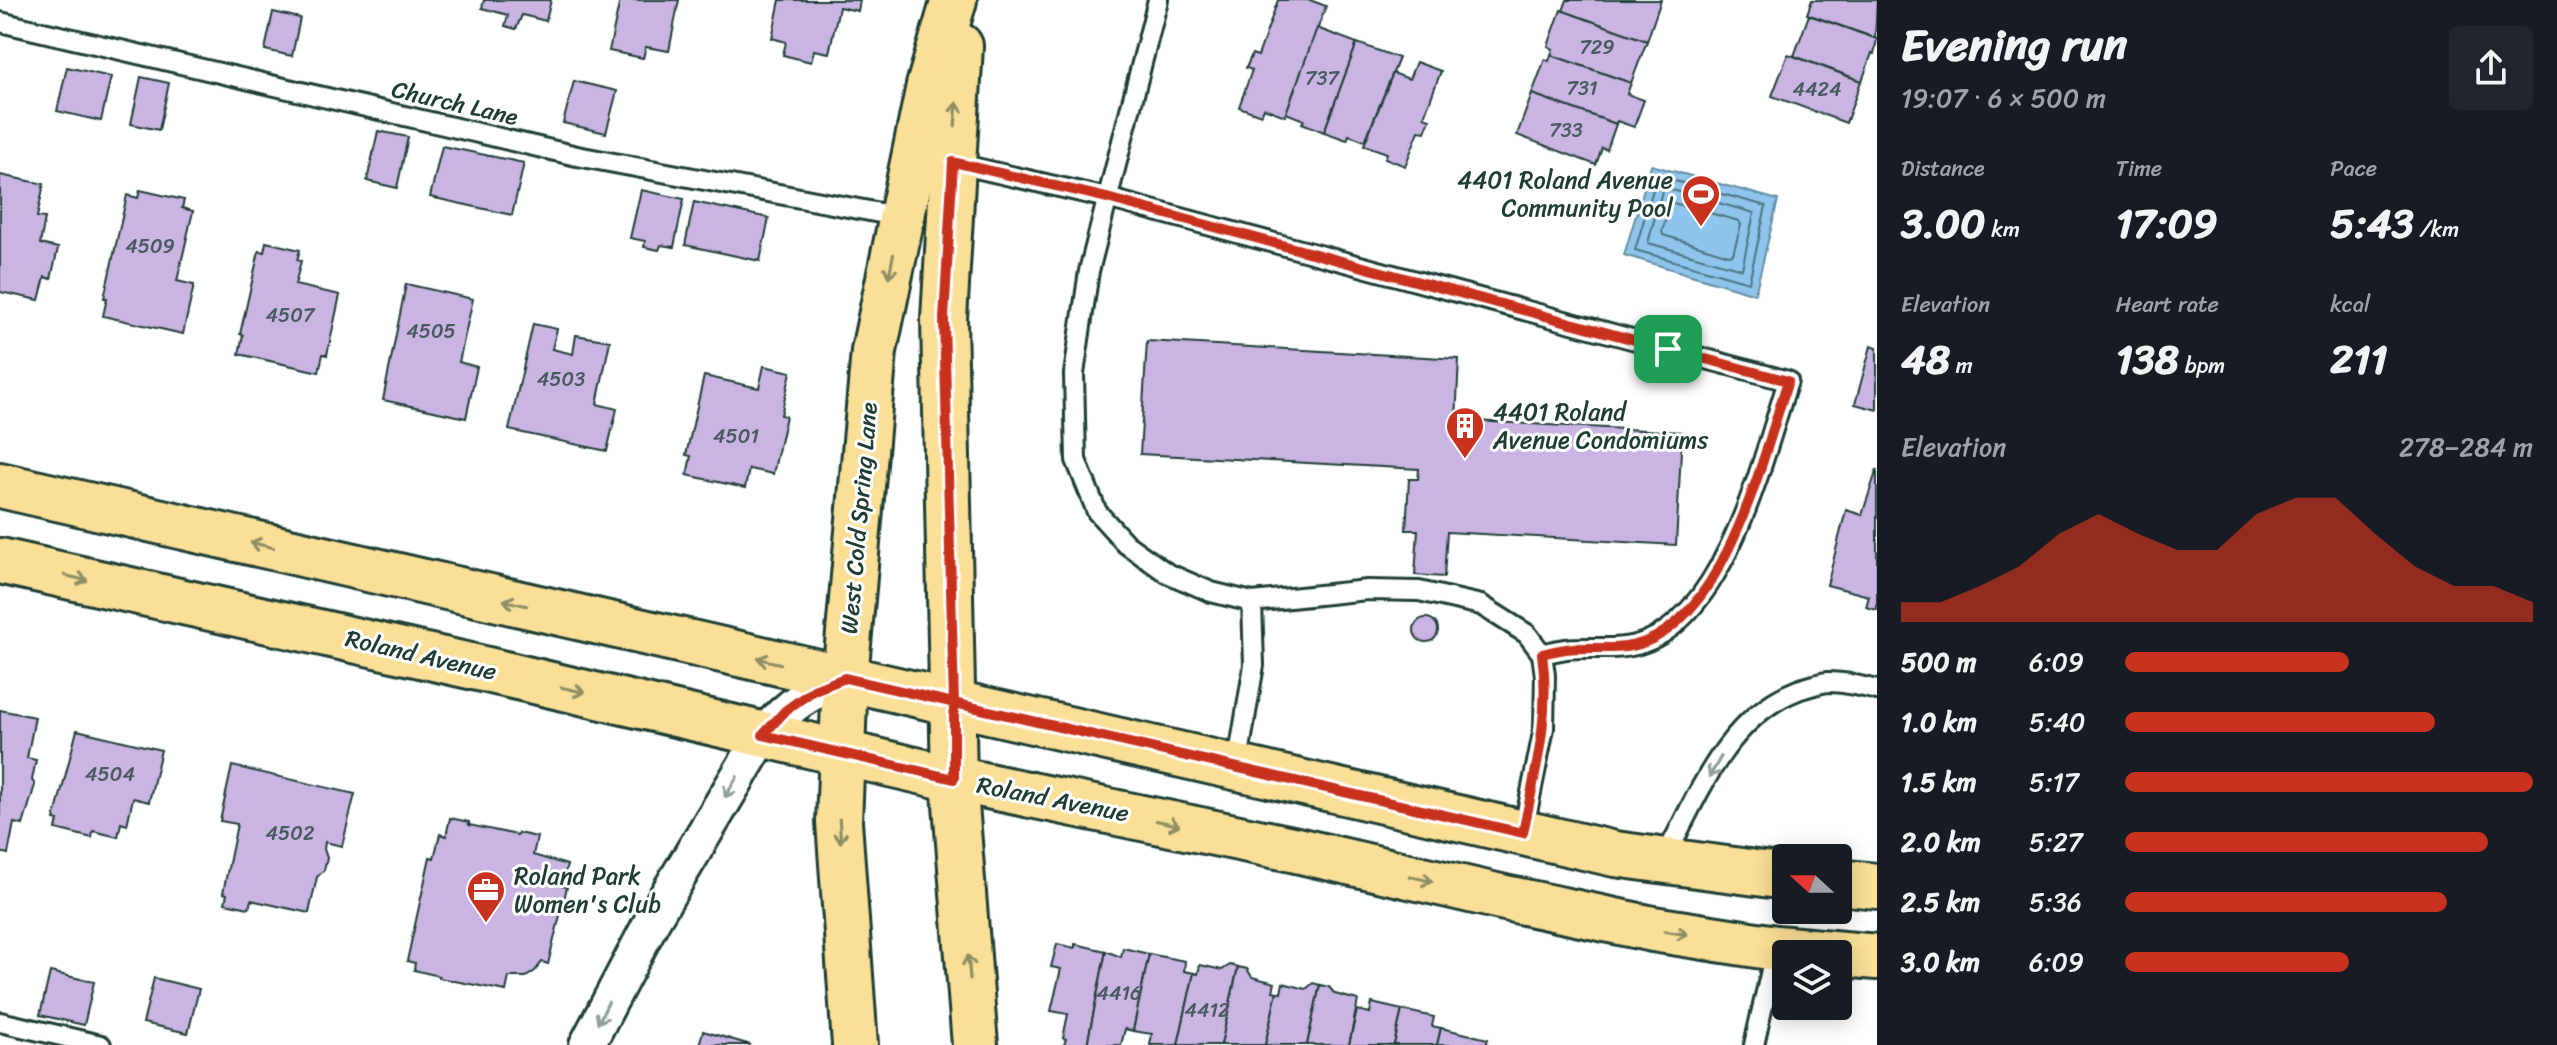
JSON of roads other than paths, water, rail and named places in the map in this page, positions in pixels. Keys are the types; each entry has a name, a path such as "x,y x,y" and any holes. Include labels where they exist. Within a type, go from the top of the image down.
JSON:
{"main road":[{"name":"West Cold Spring Lane","path":"855,1045 839,822 845,678 874,351 929,86 954,0"},
{"path":"963,0 944,319 954,779 975,1045"},
{"path":"0,485 1615,854 1772,875"},
{"name":"Roland Avenue","path":"0,561 954,779 1292,849 1653,929 1772,947"},
{"path":"1852,883 1877,886"},
{"name":"Roland Avenue","path":"1852,955 1877,957"}],"street":[{"path":"587,1045 653,919 763,735 786,710 814,690 845,678"}],"lane":[{"path":"1158,0 1089,271 1074,374 1076,460 1097,512 1126,544 1167,573 1211,592 1252,602 1376,590 1419,591 1481,605 1527,634 1542,654 1545,675 1544,728 1523,833"},
{"name":"Church Lane","path":"0,22 577,156 901,217"},
{"path":"953,162 1107,198 1788,381 1743,522 1708,584 1680,622 1644,643 1542,654"},
{"path":"1237,767 1254,665 1252,602"},
{"path":"1663,861 1722,754 1743,725 1764,707 1786,695 1825,682 1849,683 1877,690"},
{"path":"1754,1045 1772,966"},
{"path":"0,1022 101,1045"}],"water":[{"name":"4401 Roland Avenue Community Pool","path":"1651,165 1778,200 1755,294 1624,255"}],"place":[{"name":"4401 Roland Avenue Community Pool","path":"1701,228"},
{"name":"4401 Roland Avenue Condomiums","path":"1465,460"},
{"name":"Roland Park Women's Club","path":"486,924"}]}
